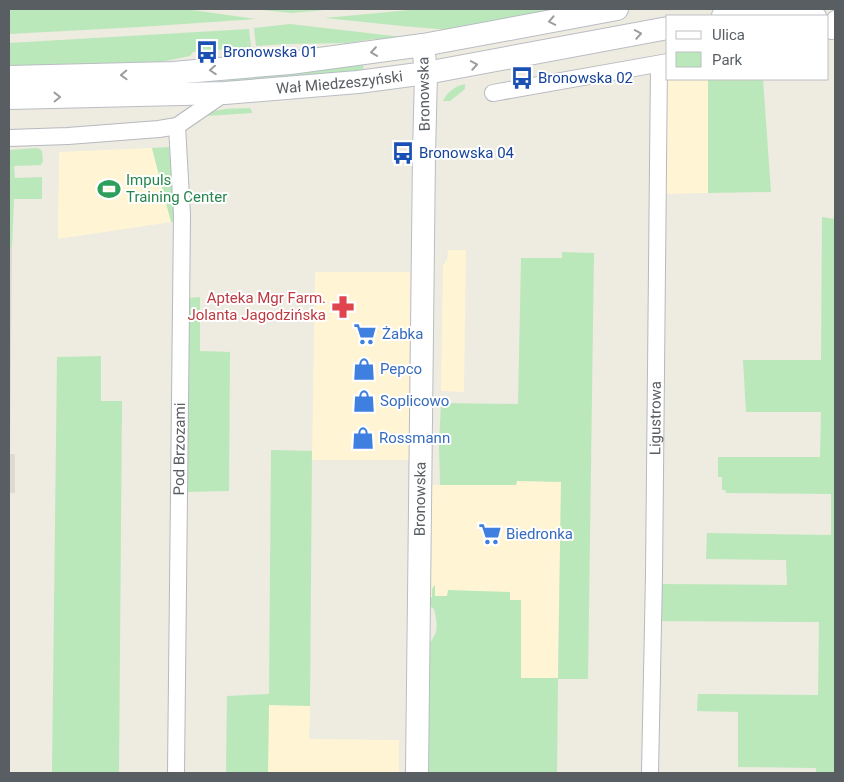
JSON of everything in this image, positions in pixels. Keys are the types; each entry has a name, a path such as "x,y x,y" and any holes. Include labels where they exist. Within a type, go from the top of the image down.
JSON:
{"main road":[{"name":"Wał Miedzeszyński","path":"9,77 172,73 290,63 422,45 617,9"},
{"path":"728,15 756,9"},
{"name":"Wał Miedzeszyński","path":"9,98 225,93 349,82 426,73 666,28"},
{"name":"Bronowska","path":"417,773 426,73 422,45"}],"street":[{"path":"765,9 806,12 815,15"},
{"path":"493,93 663,63"},
{"name":"Ligustrowa","path":"650,773 663,63"},
{"path":"9,138 68,136 176,126 225,93"},
{"name":"Pod Brzozami","path":"176,126 182,215 176,773"}],"shaded area":[{"path":"665,77 666,80 708,80 708,193 663,194"},
{"path":"152,148 171,222 58,239 59,152"},
{"path":"9,247 12,247 10,454 15,454 15,493 9,493"},
{"path":"448,250 466,250 464,392 441,391 443,264 447,261"},
{"path":"315,272 410,272 409,460 312,460"},
{"path":"517,481 561,481 558,678 521,678 520,600 428,599 430,485 516,485"},
{"path":"269,705 310,706 309,739 399,740 399,773 268,773"}],"green space":[{"path":"9,9 185,9 256,19 9,34"},
{"path":"252,9 335,9 292,13"},
{"path":"420,9 563,9 450,30 325,18"},
{"path":"290,24 402,37 347,43 256,46 254,28"},
{"path":"249,29 251,47 193,52 190,56 156,63 9,67 9,43"},
{"path":"363,65 364,72 226,83 226,79"},
{"path":"708,80 763,80 771,192 708,193"},
{"path":"465,84 465,89 450,101 443,101 452,90"},
{"path":"249,108 252,113 206,116 215,111"},
{"path":"169,147 176,222 171,222 152,148"},
{"path":"38,148 42,151 43,161 41,165 14,166 15,178 42,177 42,199 14,199 12,247 9,247 9,150"},
{"path":"822,217 835,219 835,773 816,773 816,768 738,767 738,712 697,711 698,694 818,695 819,622 658,621 659,584 787,585 786,560 706,559 707,533 831,535 831,494 726,493 725,490 722,490 722,477 718,477 718,457 820,457 821,412 746,412 743,360 821,360"},
{"path":"562,252 594,253 588,679 558,679 557,773 426,773 427,646 436,633 437,625 434,609 428,605 428,597 432,597 432,589 435,585 435,596 447,596 448,590 510,592 510,600 521,600 521,678 558,678 561,482 517,481 516,485 440,485 439,445 441,403 518,404 521,258 562,258"},
{"path":"200,297 200,351 230,352 229,491 187,492 189,298"},
{"path":"101,356 101,401 122,401 119,773 52,773 57,357"},
{"path":"271,450 312,451 310,706 269,705 268,773 226,773 227,696 269,694"}],"place":[{"name":"Bronowska 01","path":"207,52"},
{"name":"Bronowska 02","path":"522,78"},
{"name":"Bronowska 04","path":"403,153"},
{"name":"Impuls Training Center","path":"109,189"},
{"name":"Apteka Mgr Farm. Jolanta Jagodzińska","path":"343,307"},
{"name":"Żabka","path":"365,334"},
{"name":"Pepco","path":"364,369"},
{"name":"Soplicowo","path":"364,401"},
{"name":"Rossmann","path":"363,438"},
{"name":"Biedronka","path":"490,534"}]}
